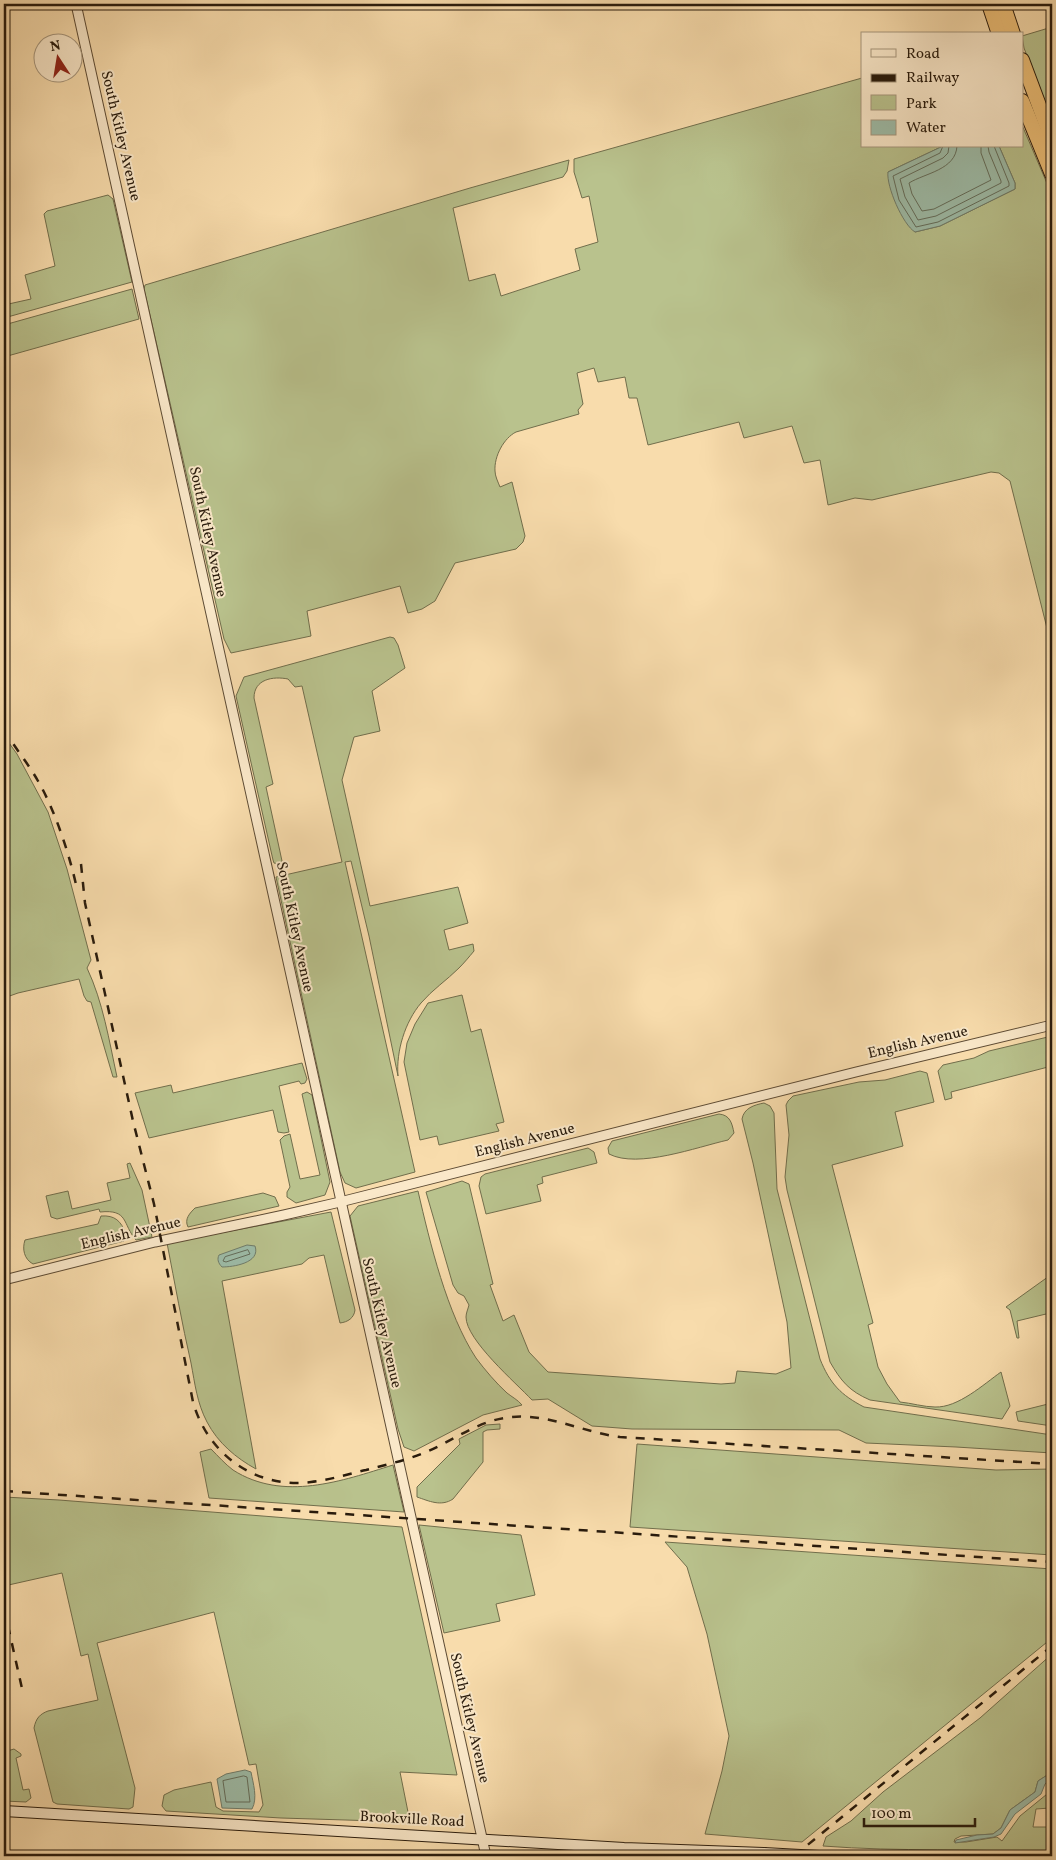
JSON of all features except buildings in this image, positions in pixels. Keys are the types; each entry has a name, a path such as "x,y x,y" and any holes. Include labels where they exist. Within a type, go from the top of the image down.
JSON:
{"highway":[{"path":"989,4 998,32"},
{"path":"1003,4 1012,32"},
{"path":"1024,65 1052,140"},
{"path":"1024,106 1052,174"}],"main road":[{"name":"Brookville Road","path":"4,1811 624,1848 819,1856"}],"street":[{"name":"South Kitley Avenue","path":"76,4 486,1856"},
{"name":"English Avenue","path":"4,1280 155,1242 340,1202 1052,1025"}],"green space":[{"path":"1052,27 1052,121 1024,48 1024,35"},
{"path":"861,78 861,148 939,148 888,172 915,232 940,226 1015,189 1015,183 1000,148 1024,148 1024,130 1052,195 1052,648 1010,481 999,473 991,472 872,500 855,498 828,505 820,460 804,463 792,426 744,438 739,422 648,445 637,398 629,398 625,377 598,382 594,368 577,373 583,404 578,410 579,414 516,432 504,443 498,454 495,465 496,477 500,487 512,482 525,536 523,542 516,549 455,563 435,601 422,609 408,613 400,586 307,611 311,636 231,653 224,639 144,289 145,285 569,160 567,171 563,177 453,208 469,281 495,274 501,296 580,270 575,249 598,242 589,196 582,198 574,172 574,159"},
{"path":"108,195 113,199 132,282 4,318 4,305 31,299 25,275 55,266 44,214 47,211"},
{"path":"132,289 139,319 4,357 4,325"},
{"path":"390,637 394,638 398,645 405,668 372,691 380,731 354,737 342,780 370,906 458,887 468,923 444,930 449,950 473,944 474,951 459,968 425,998 410,1019 400,1047 398,1076 369,936 351,861 345,862 415,1172 356,1188 345,1183 340,1172 276,877 342,862 302,686 295,687 288,679 276,678 265,680 257,687 254,698 273,784 266,787 282,861 278,864 274,863 273,860 236,696 244,677"},
{"path":"4,736 17,754 48,812 67,869 91,960 87,968 101,1008 117,1077 113,1077 91,1002 87,1001 84,996 79,979 4,998"},
{"path":"462,995 471,1032 481,1029 504,1122 496,1124 499,1131 439,1145 437,1136 420,1140 404,1062 407,1043 415,1024 428,1003"},
{"path":"1052,1036 1052,1066 951,1092 952,1098 945,1100 938,1071 943,1065 974,1058 989,1051"},
{"path":"302,1063 307,1079 305,1083 301,1084 299,1081 279,1086 289,1132 278,1132 273,1110 149,1138 135,1093 171,1085 173,1093"},
{"path":"920,1071 927,1073 934,1102 895,1112 903,1146 832,1165 873,1323 868,1325 878,1367 900,1402 935,1407 953,1404 962,1400 1001,1372 1010,1406 1002,1419 870,1400 846,1385 830,1362 787,1190 785,1177 789,1135 786,1105 793,1096 859,1082 885,1080"},
{"path":"307,1092 312,1095 330,1182 325,1195 296,1203 287,1197 290,1187 280,1140 290,1134 300,1179 320,1175 302,1094"},
{"path":"764,1103 770,1106 774,1113 777,1189 820,1359 832,1382 849,1398 864,1407 1052,1435 1052,1453 866,1443 839,1430 632,1429 592,1426 548,1399 532,1400 483,1349 468,1326 466,1317 469,1305 464,1296 458,1293 453,1285 426,1192 462,1181 469,1184 493,1284 490,1285 503,1321 514,1315 529,1352 548,1372 721,1384 735,1383 737,1371 776,1374 791,1368 787,1322 742,1119 747,1110"},
{"path":"719,1114 726,1116 730,1120 734,1133 728,1140 651,1158 621,1158 609,1154 608,1148 612,1141"},
{"path":"588,1148 594,1152 597,1163 542,1177 543,1183 537,1185 541,1201 486,1214 479,1186 481,1177 485,1174"},
{"path":"130,1163 142,1190 152,1237 136,1240 120,1215 100,1212 99,1209 57,1219 51,1217 46,1196 68,1191 72,1209 111,1200 107,1183 130,1178 127,1164"},
{"path":"418,1191 441,1278 456,1321 476,1358 507,1393 522,1405 483,1415 414,1451 404,1447 398,1429 350,1216 358,1206"},
{"path":"263,1193 275,1197 279,1206 188,1227 187,1219 195,1208"},
{"path":"331,1212 355,1310 348,1321 340,1323 324,1255 309,1258 302,1264 222,1281 256,1469 241,1460 222,1443 211,1430 201,1408 167,1243"},
{"path":"101,1216 114,1218 120,1222 126,1234 124,1241 33,1264 26,1257 24,1250 25,1240 98,1224"},
{"path":"1052,1274 1052,1321 1046,1314 1017,1321 1019,1338 1017,1338 1010,1310 1006,1307"},
{"path":"1052,1403 1052,1426 1018,1421 1016,1412"},
{"path":"500,1424 500,1429 483,1432 483,1462 453,1499 440,1503 430,1502 417,1497 417,1487 460,1444 459,1439 486,1425"},
{"path":"637,1444 996,1470 1052,1469 1052,1555 630,1527"},
{"path":"211,1449 233,1470 252,1480 292,1487 333,1482 393,1465 404,1512 209,1498 200,1452"},
{"path":"4,1497 402,1527 457,1775 400,1772 410,1822 281,1818 166,1811 162,1806 164,1795 174,1790 211,1782 216,1807 223,1811 259,1812 263,1805 256,1764 249,1765 214,1612 97,1643 135,1788 133,1807 129,1809 57,1804 53,1802 34,1728 37,1719 48,1711 98,1700 88,1654 81,1656 62,1573 4,1586"},
{"path":"419,1525 521,1535 535,1595 496,1604 500,1621 444,1633"},
{"path":"665,1542 1052,1569 1052,1638 802,1842 705,1834 722,1771 729,1736 707,1634 687,1567"},
{"path":"1052,1654 1052,1772 1038,1781 1035,1792 1010,1810 1001,1828 993,1834 961,1836 955,1839 954,1842 997,1837 1002,1841 1020,1816 1052,1790 1050,1808 1036,1809 1033,1827 1052,1827 1052,1853 823,1846 826,1837 851,1821 883,1792 980,1718"},
{"path":"14,1749 21,1754 21,1756 16,1758 23,1790 29,1789 31,1798 26,1802 4,1801 4,1752"}],"water":[{"path":"939,148 1000,148 1015,183 1015,189 940,226 915,232 905,222 896,205 892,195 888,172"},
{"path":"247,1245 255,1246 256,1252 250,1260 233,1266 221,1266 218,1260 219,1255"},
{"path":"245,1770 251,1772 254,1786 255,1800 252,1809 222,1808 217,1779 226,1774"},
{"path":"1052,1772 1052,1778 1045,1784 1041,1794 1015,1814 1001,1834 994,1837 955,1843 956,1840 977,1835 993,1834 1001,1828 1010,1810 1035,1792 1038,1781"}],"railway":[{"path":"4,729 34,774 50,805 66,848 77,889"},
{"path":"81,864 85,903 133,1121 154,1204 193,1402 200,1421 210,1438 237,1465 253,1474 271,1480 291,1483 318,1481 408,1459 432,1450 482,1424 504,1418 519,1417 534,1417 620,1437 1052,1464"},
{"path":"4,1491 1052,1562"},
{"path":"4,1608 23,1693"},
{"path":"794,1856 1052,1646"}]}
